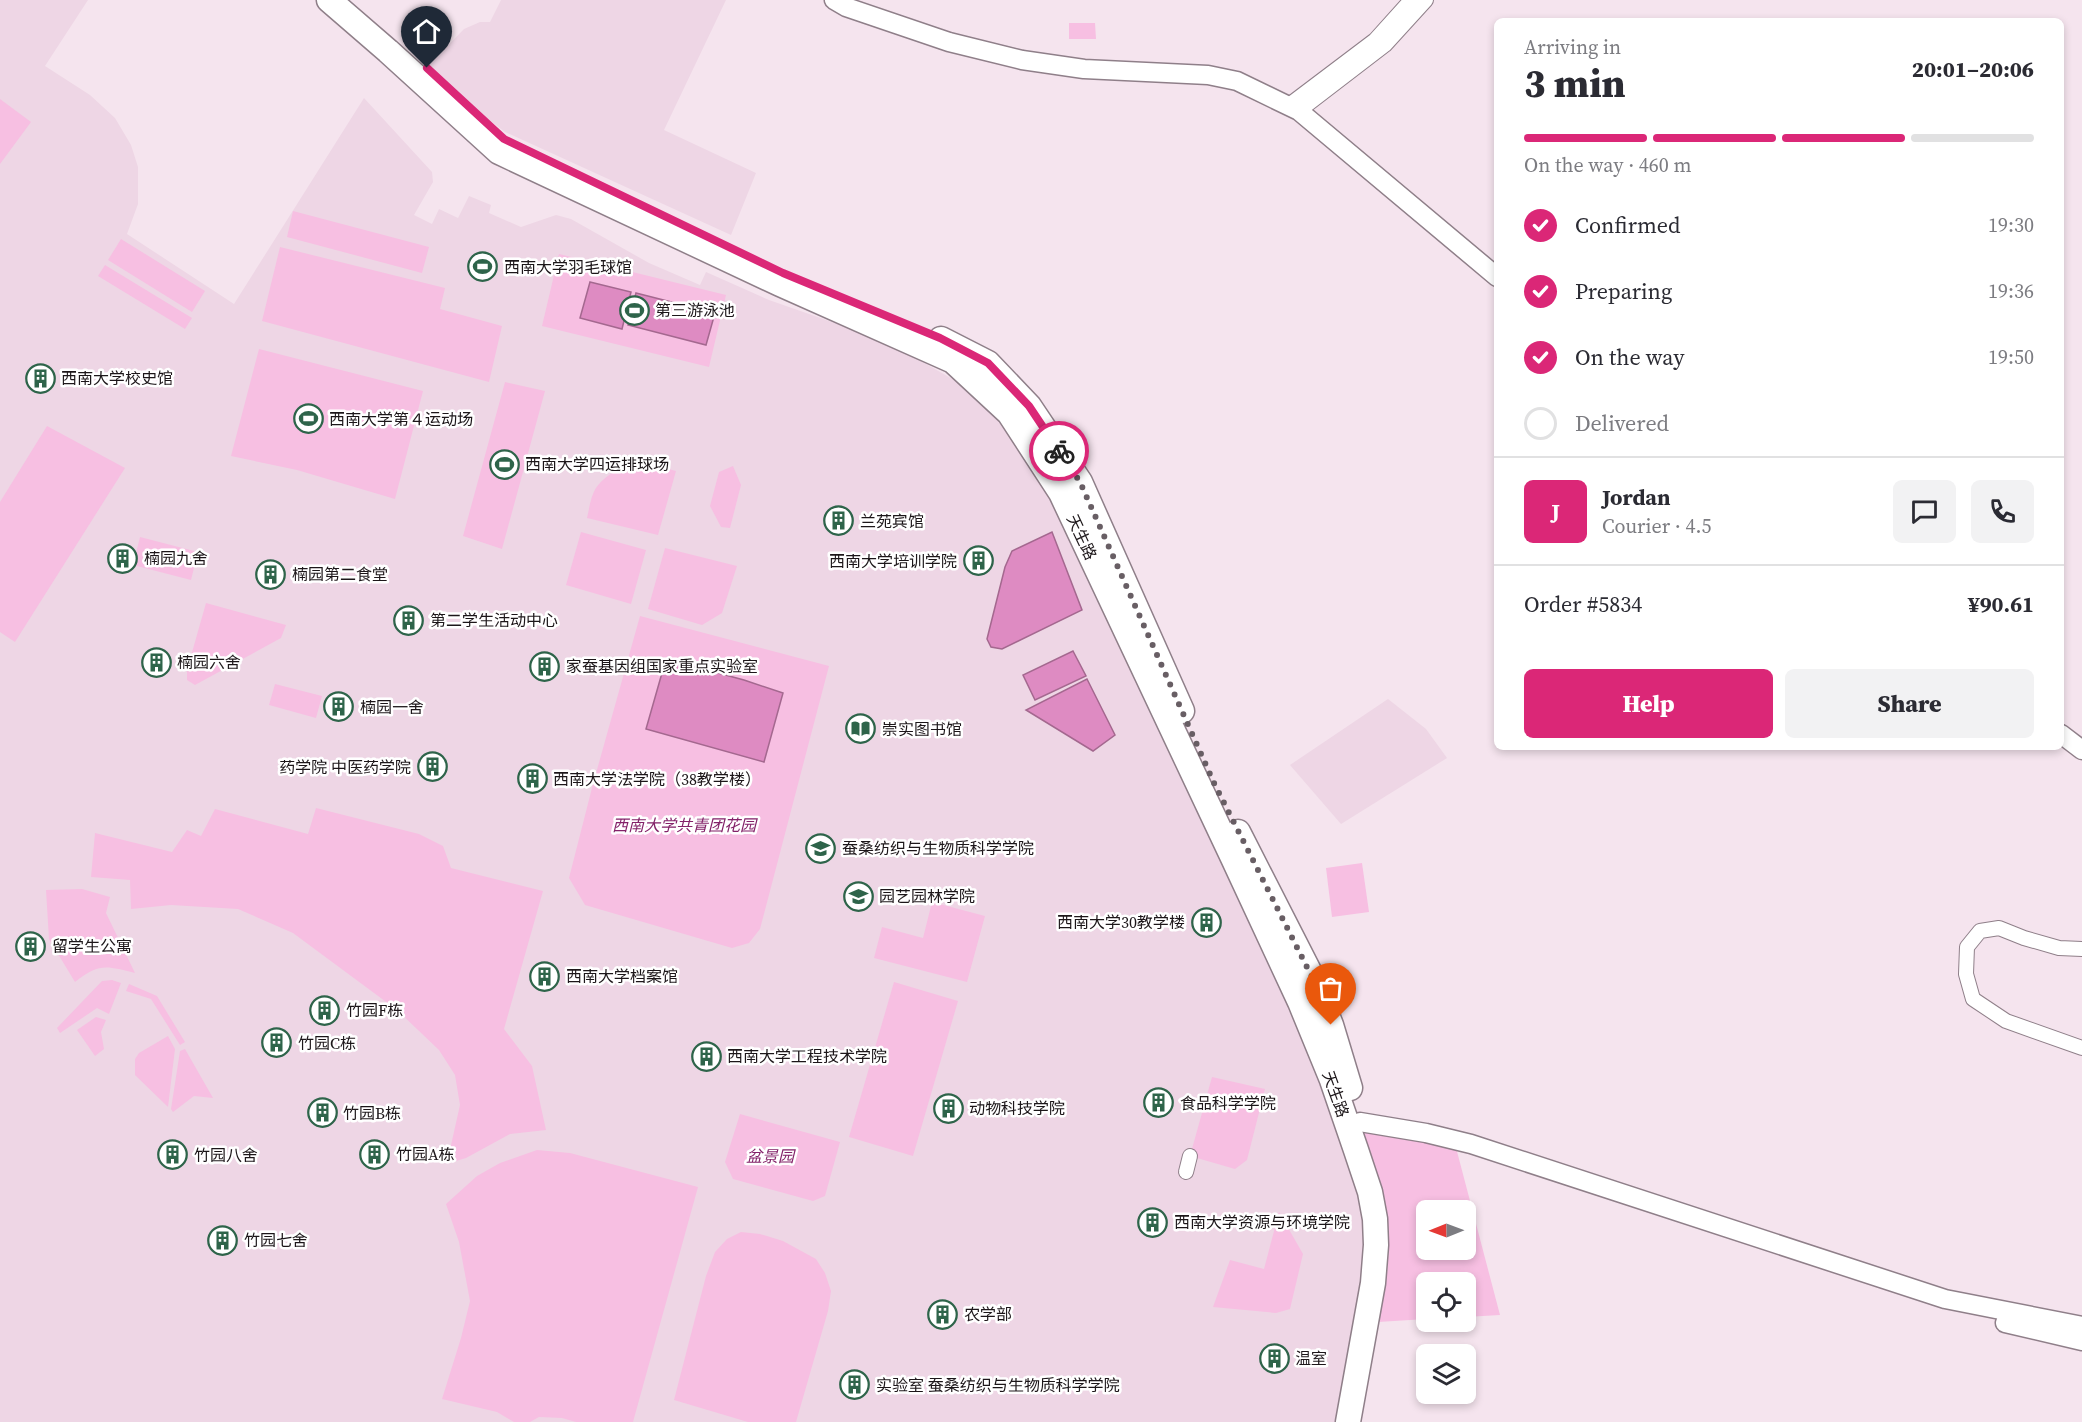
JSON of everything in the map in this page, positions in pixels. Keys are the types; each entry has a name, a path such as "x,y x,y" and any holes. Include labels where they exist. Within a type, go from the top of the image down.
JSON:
{"highway":[{"name":"天生路","path":"329,0 499,152 780,284 953,362 1009,412 1061,493 1208,804 1300,1002 1332,1080 1356,1150 1370,1192 1375,1219 1376,1245 1372,1283 1348,1422"},
{"name":"天生路","path":"353,0 504,139 783,273 940,338 988,363 1029,406 1080,482 1214,783 1313,979 1331,1025 1386,1216 1388,1246 1385,1281 1361,1422"}],"street":[{"path":"834,0 856,10 950,42 1022,60 1084,69 1208,75 1237,81 1294,108 1494,275"},
{"path":"1294,108 1375,40 1411,0"},
{"path":"1294,108 1385,45 1426,0"},
{"path":"2064,736 2082,750"},
{"path":"2082,949 2059,948 1999,928 1980,931 1967,947 1966,974 1973,999 2006,1021 2082,1048"},
{"path":"1360,1122 1426,1133 1471,1144 1945,1299 2082,1326"},
{"path":"1186,1172 1190,1156"},
{"path":"1817,1257 1946,1308 2082,1341"}],"shaded area":[{"path":"0,0 88,0 45,66 90,95 115,118 131,145 138,167 138,204 127,234 234,304 364,98 432,172 433,182 414,215 432,224 439,209 458,218 469,196 491,205 489,213 521,227 556,215 571,219 649,263 700,285 706,272 769,300 886,341 982,396 1041,476 1300,1027 1366,1202 1370,1256 1342,1422 0,1422"},
{"path":"501,0 726,0 664,130 756,173 731,235 505,132 463,100 429,65 464,29 480,22 490,22"},
{"path":"590,282 631,292 622,329 580,318"},
{"path":"636,293 715,313 706,345 628,325"},
{"path":"1052,532 1082,610 1002,649 991,647 987,639 1005,567 1012,551"},
{"path":"1073,651 1086,676 1035,700 1023,675"},
{"path":"666,659 783,693 764,762 646,729"},
{"path":"1087,679 1115,735 1093,751 1026,710"},
{"path":"1388,699 1426,729 1447,758 1341,824 1290,765"}],"green space":[{"path":"1069,23 1095,23 1096,39 1069,39"},
{"path":"0,99 31,122 0,164"},
{"path":"293,211 429,247 422,273 287,237"},
{"path":"121,239 205,291 192,312 108,260"},
{"path":"280,247 445,288 440,309 502,326 489,382 262,321"},
{"name":"第三游泳池","path":"559,254 726,295 709,367 542,326"},
{"path":"105,265 192,318 185,329 98,276"},
{"path":"259,349 423,391 395,499 297,470 231,456"},
{"name":"西南大学四运排球场","path":"505,382 545,391 502,549 463,536"},
{"path":"47,426 125,468 15,642 0,632 0,502"},
{"path":"641,462 676,471 658,535 587,518 593,494 601,482 620,469"},
{"path":"733,466 741,485 730,528 721,527 710,506 719,472"},
{"path":"581,532 646,550 631,604 566,585"},
{"path":"140,537 198,552 191,580 133,565"},
{"path":"665,548 737,566 722,613 702,625 648,609"},
{"path":"206,603 286,625 281,638 195,685 187,680 187,670"},
{"name":"西南大学共青团花园","path":"640,616 829,666 760,929 749,943 732,948 585,905 569,878"},
{"path":"275,684 322,696 316,718 269,705"},
{"path":"316,808 419,834 443,846 451,868 543,891 504,1029 532,1066 546,1130 510,1134 456,1161 449,1154 460,1105 455,1075 439,1050 397,1010 293,933 238,909 171,905 131,909 130,880 91,877 95,833 172,852 187,830 201,836 215,809 308,834"},
{"path":"1362,863 1369,912 1332,917 1326,868"},
{"path":"82,889 110,897 106,913 135,973 103,968 90,972 75,982 49,939 46,890"},
{"path":"932,902 985,916 967,982 874,958 882,927 923,938"},
{"path":"112,980 121,983 109,1014 97,1008 60,1033 57,1028 102,981"},
{"path":"894,982 958,1001 913,1156 849,1137"},
{"path":"129,984 157,996 185,1042 180,1045 151,999 126,991"},
{"path":"96,1017 106,1020 101,1032 104,1049 95,1056 77,1030"},
{"path":"168,1036 175,1049 168,1107 135,1075 135,1059 139,1053"},
{"path":"185,1049 213,1098 194,1096 173,1112 171,1109 180,1051"},
{"path":"1212,1077 1265,1089 1247,1160 1235,1169 1190,1156"},
{"name":"盆景园","path":"740,1114 840,1142 825,1196 813,1201 733,1179 725,1162"},
{"path":"1360,1122 1454,1140 1470,1200 1416,1200 1416,1260 1476,1260 1476,1224 1500,1315 1476,1316 1476,1272 1416,1272 1416,1320 1378,1322 1387,1274 1388,1244 1381,1197"},
{"path":"537,1150 570,1153 698,1187 633,1422 576,1422 562,1418 539,1417 530,1422 514,1422 497,1412 442,1399 470,1301 459,1242 446,1204 477,1176 500,1163"},
{"path":"1279,1212 1303,1254 1290,1309 1276,1313 1213,1307 1230,1260 1264,1269"},
{"path":"741,1232 760,1234 783,1241 816,1259 825,1273 831,1291 828,1311 796,1422 748,1422 674,1400 706,1276 715,1252 727,1239"}],"way so far":[{"path":"1059,451 1080,482 1214,783 1313,979 1331,1025"}],"place":[{"name":"西南大学羽毛球馆","path":"483,267"},
{"name":"第三游泳池","path":"634,310"},
{"name":"西南大学校史馆","path":"40,378"},
{"name":"西南大学第４运动场","path":"308,419"},
{"name":"西南大学四运排球场","path":"504,464"},
{"name":"兰苑宾馆","path":"839,521"},
{"name":"楠园九舍","path":"123,558"},
{"name":"西南大学培训学院","path":"978,561"},
{"name":"楠园第二食堂","path":"271,574"},
{"name":"第二学生活动中心","path":"409,620"},
{"name":"楠园六舍","path":"156,662"},
{"name":"家蚕基因组国家重点实验室","path":"545,666"},
{"name":"楠园一舍","path":"339,707"},
{"name":"崇实图书馆","path":"861,729"},
{"name":"药学院 中医药学院","path":"432,767"},
{"name":"西南大学法学院（38教学楼）","path":"532,779"},
{"name":"蚕桑纺织与生物质科学学院","path":"821,848"},
{"name":"园艺园林学院","path":"858,896"},
{"name":"西南大学30教学楼","path":"1206,922"},
{"name":"留学生公寓","path":"31,946"},
{"name":"西南大学档案馆","path":"545,976"},
{"name":"竹园F栋","path":"325,1010"},
{"name":"竹园C栋","path":"277,1043"},
{"name":"西南大学工程技术学院","path":"706,1056"},
{"name":"食品科学学院","path":"1159,1103"},
{"name":"动物科技学院","path":"948,1108"},
{"name":"竹园B栋","path":"322,1113"},
{"name":"竹园A栋","path":"375,1154"},
{"name":"竹园八舍","path":"173,1155"},
{"name":"西南大学资源与环境学院","path":"1153,1222"},
{"name":"竹园七舍","path":"223,1240"},
{"name":"农学部","path":"943,1314"},
{"name":"温室","path":"1274,1358"},
{"name":"实验室 蚕桑纺织与生物质科学学院","path":"855,1385"}],"route":[{"path":"427,68 504,139 537,157 813,287 940,338 988,363 1029,406 1059,451"}]}
